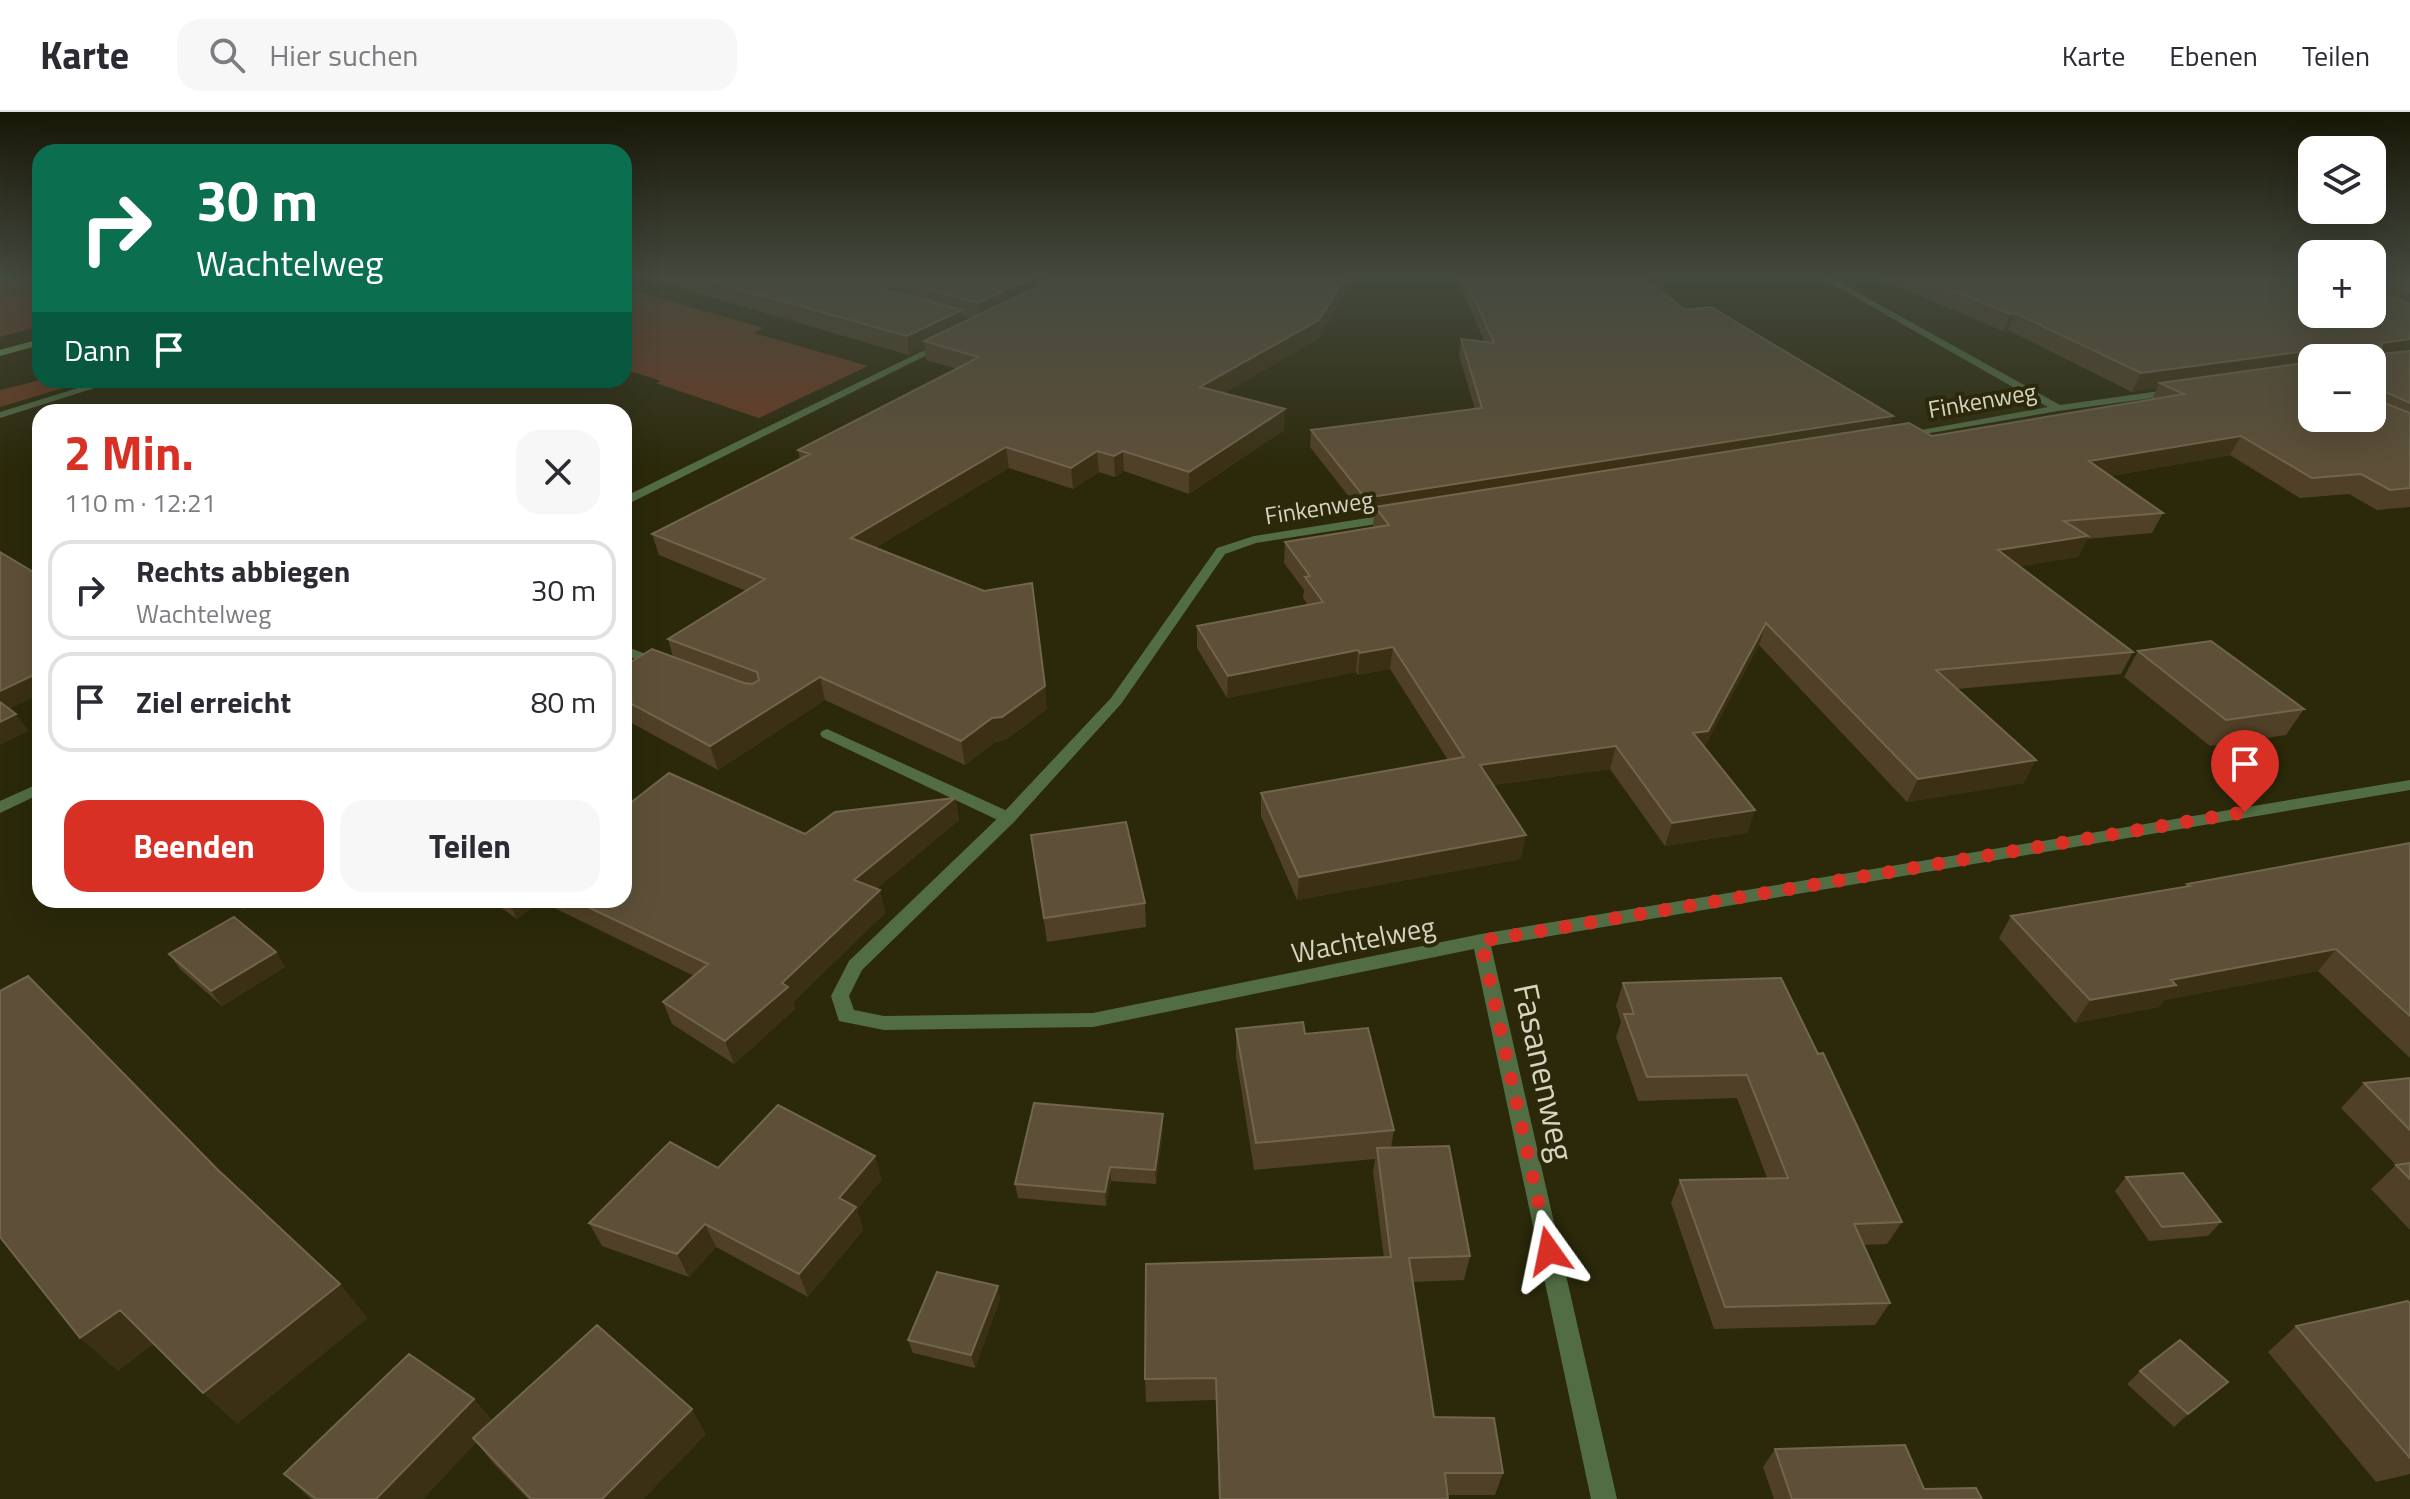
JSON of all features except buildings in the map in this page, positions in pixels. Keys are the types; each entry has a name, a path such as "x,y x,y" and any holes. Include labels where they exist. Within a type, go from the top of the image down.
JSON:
{"main road":[{"path":"0,353 32,344"}],"street":[{"path":"632,498 949,341"},
{"path":"1938,341 2058,408"},
{"path":"36,404 89,388"},
{"name":"Finkenweg","path":"1893,438 2058,408 2183,391"},
{"path":"0,415 32,405"},
{"name":"Finkenweg","path":"846,1016 840,996 855,966 1008,818 1116,701 1221,551 1254,540 1411,515"},
{"path":"632,653 668,667"},
{"path":"827,734 1008,818"},
{"name":"Wachtelweg","path":"846,1016 884,1023 1093,1020 1481,941 2410,785"},
{"path":"0,808 32,792"},
{"name":"Fasanenweg","path":"1481,941 1604,1499"}],"shaded area":[{"path":"632,341 781,341 868,366 759,418 656,383 661,381 632,372"},
{"path":"32,382 32,388 63,388 0,407 0,390"}],"route":[{"path":"1549,1251 1481,941 2245,812"}]}
